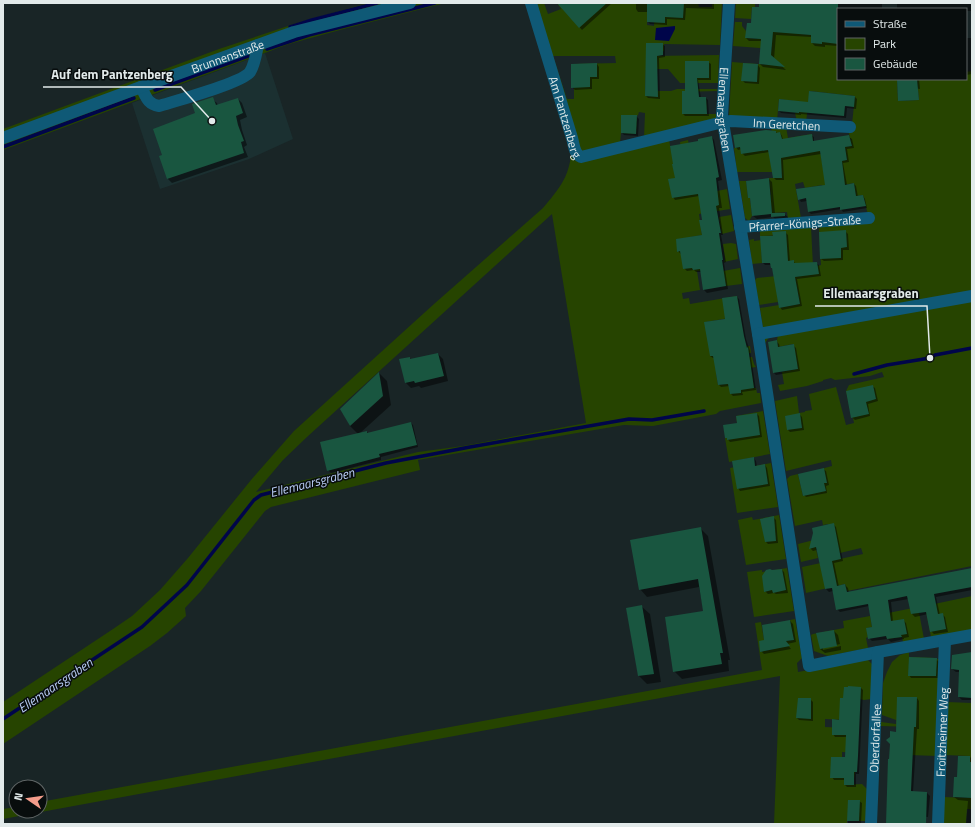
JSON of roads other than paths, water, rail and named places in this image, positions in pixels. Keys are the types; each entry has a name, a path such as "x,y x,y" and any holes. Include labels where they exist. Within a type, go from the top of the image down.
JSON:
{"street":[{"name":"Brunnenstraße","path":"3,138 294,32 410,3"},
{"name":"Am Pantzenberg","path":"531,3 576,154 578,156 581,157 723,122"},
{"name":"Ellemaarsgraben","path":"729,3 722,116 758,334 809,666 878,652"},
{"path":"141,87 149,102 153,105 159,106 242,79 249,73 253,66 258,45"},
{"name":"Im Geretchen","path":"723,122 850,127"},
{"name":"Pfarrer-Königs-Straße","path":"740,227 869,218"},
{"path":"758,334 972,296"},
{"path":"878,652 972,635"},
{"name":"Froitzheimer Weg","path":"938,824 946,640"},
{"name":"Oberdorfallee","path":"871,824 878,652"}],"waterway":[{"path":"290,27 377,3"},
{"path":"267,49 309,35 435,3"},
{"path":"155,90 248,56"},
{"path":"3,147 134,98"},
{"name":"Ellemaarsgraben","path":"854,374 887,365 930,358 935,355 972,348"},
{"name":"Ellemaarsgraben","path":"3,719 142,627 187,585 254,500 261,495 386,463 470,447 629,419 652,420 704,411"}],"place":[{"name":"Auf dem Pantzenberg","path":"212,121"},
{"name":"Ellemaarsgraben","path":"930,358"}]}
